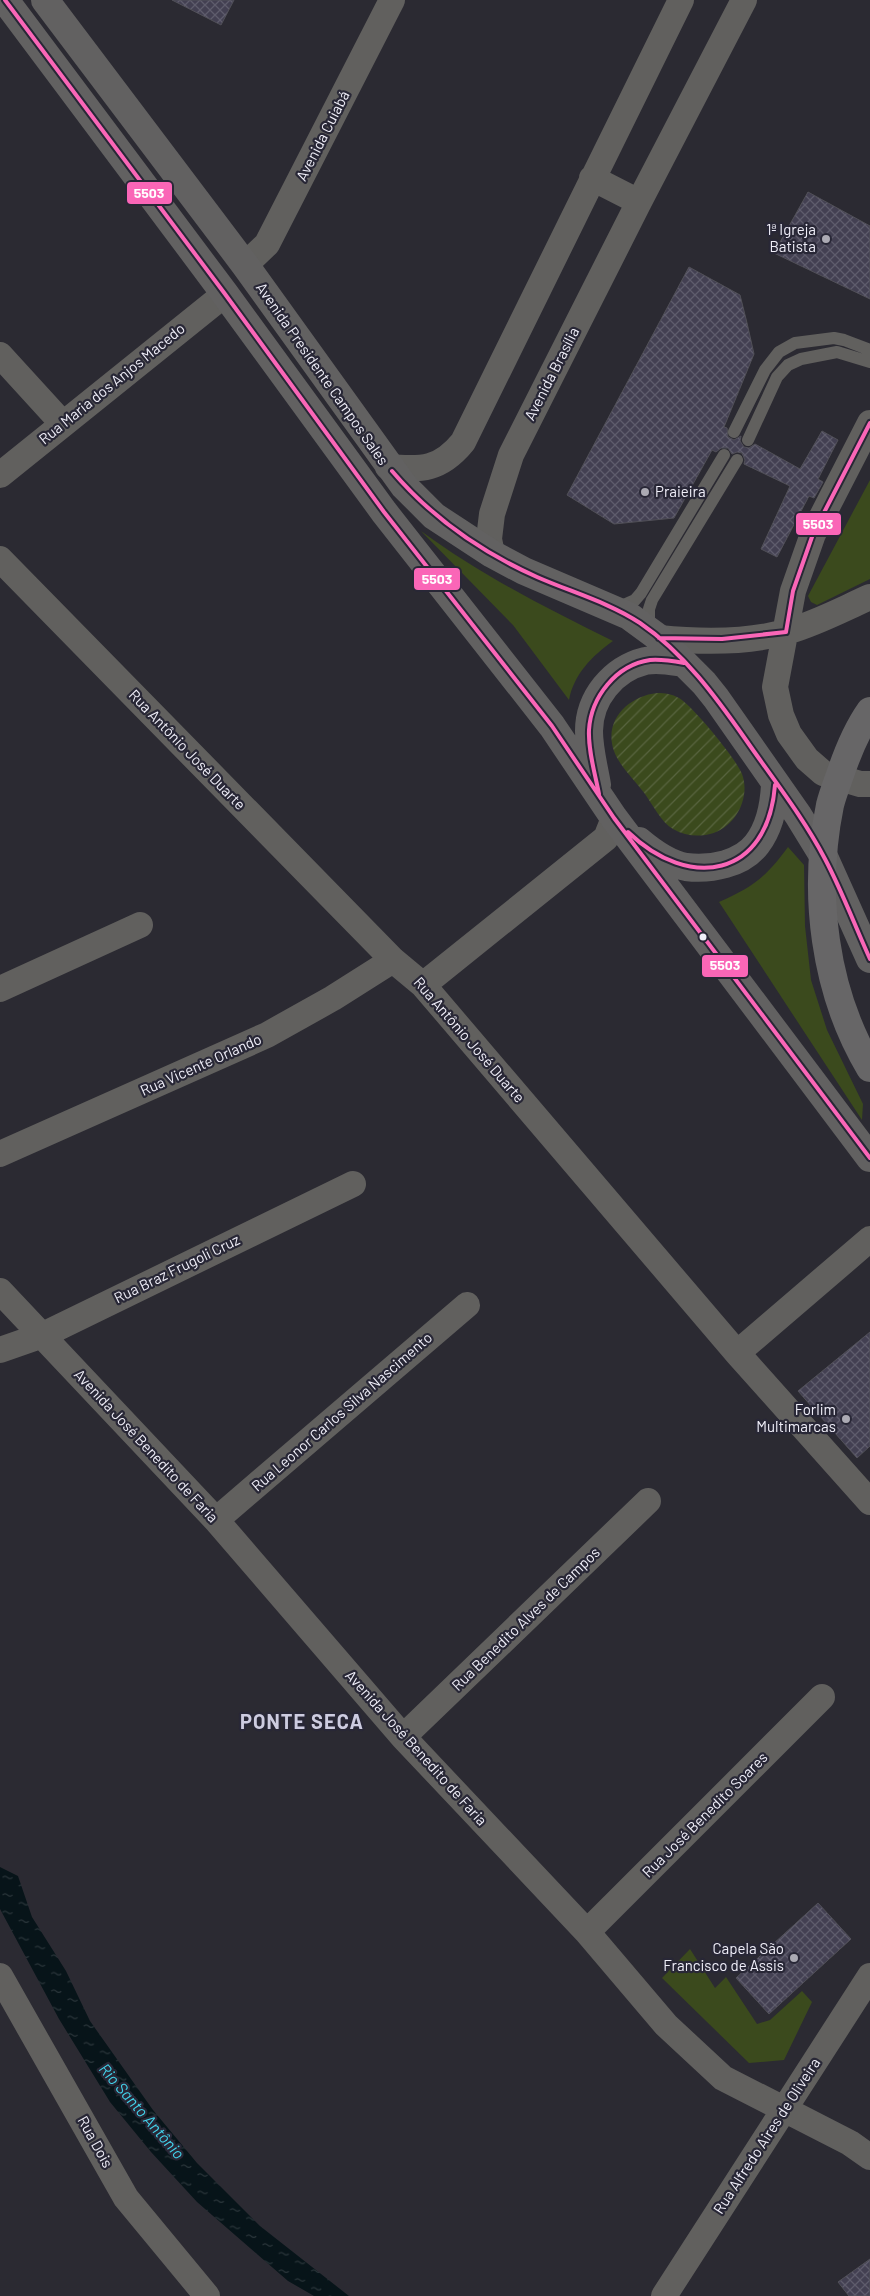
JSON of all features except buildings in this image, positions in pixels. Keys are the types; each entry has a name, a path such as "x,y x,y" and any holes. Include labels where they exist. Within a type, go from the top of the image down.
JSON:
{"highway":[{"path":"870,711 848,753 830,804 824,847 822,887 823,919 831,971 842,1008 859,1049 870,1068"}],"main road":[{"name":"Avenida Presidente Campos Sales","path":"5,0 225,294 384,512 552,726 614,818 870,1158"},
{"name":"Avenida Presidente Campos Sales","path":"45,0 245,265 388,467 404,486 434,516 492,554 524,571 614,609 654,635 684,663 716,698 775,785 798,815 825,859 870,960"},
{"path":"599,794 589,730 598,696 610,679 637,664 646,661 665,660 684,663"},
{"path":"614,818 650,851 669,861 686,866 727,864 745,856 757,844 767,827 775,785"}],"street":[{"name":"Avenida Cuiabá","path":"245,265 267,244 392,0"},
{"path":"388,467 418,469 438,465 454,453 463,442 681,0"},
{"name":"Avenida Brasília","path":"492,554 489,539 492,514 511,455 744,0"},
{"path":"592,178 639,202"},
{"name":"Rua Maria dos Anjos Macedo","path":"0,475 225,294"},
{"path":"0,355 62,424"},
{"path":"870,423 813,534 793,591 775,687 781,716 790,734 807,759 823,774 860,784 870,784"},
{"name":"Rua Antônio José Duarte","path":"0,559 393,960 424,985 737,1353 870,1502"},
{"path":"654,635 708,641 786,632 815,622 870,597"},
{"path":"424,985 606,838 614,818"},
{"path":"0,989 140,925"},
{"name":"Rua Vicente Orlando","path":"0,1154 267,1035 333,998 393,960"},
{"name":"Rua Braz Frugoli Cruz","path":"0,1350 43,1335 353,1184"},
{"path":"737,1353 870,1239"},
{"name":"Avenida José Benedito de Faria","path":"0,1291 216,1520 403,1737 587,1932 666,2025 723,2078 850,2144 870,2157"},
{"name":"Rua Leonor Carlos Silva Nascimento","path":"216,1520 467,1305"},
{"name":"Rua Benedito Alves de Campos","path":"403,1737 648,1501"},
{"name":"Rua José Benedito Soares","path":"587,1932 822,1697"},
{"name":"Rua Dois","path":"0,1976 126,2198 207,2296"},
{"name":"Rua Alfredo Aires de Oliveira","path":"664,2296 870,1976"}],"lane":[{"path":"734,432 765,370 779,352 795,343 834,338 870,350"},
{"path":"748,440 777,377 788,365 801,359 837,352 870,362"},
{"path":"614,609 635,600 724,455"},
{"path":"654,635 648,619 652,600 737,460"}],"green space":[{"path":"870,480 870,579 817,605 811,602 808,596"},
{"path":"421,531 490,576 613,641 585,666 575,682 569,700 513,625"},
{"path":"657,693 674,696 685,703 703,721 742,774 744,793 739,811 719,831 696,836 682,833 669,826 661,818 616,756 612,740 612,729 615,720 628,704 647,695"},
{"path":"788,847 804,865 805,926 811,980 827,1030 863,1104 862,1120 719,902 758,880 773,866"},
{"path":"690,1949 715,1988 726,1977 757,2024 770,2020 802,1991 812,2002 784,2060 749,2063 662,1978"}],"water":[{"name":"Rio Santo Antônio","path":"0,1867 18,1876 32,1917 66,1971 90,2021 153,2110 197,2163 260,2226 349,2296 314,2296 288,2281 197,2202 151,2152 110,2102 59,2019 0,1909"}],"transit line":[{"name":"5503","path":"5,0 225,294 384,512 552,726 614,818 870,1158"},
{"name":"5503","path":"786,632 793,591 813,534 870,423"},
{"name":"5503","path":"392,471 407,488 441,519 477,545 537,577 602,603 628,616 656,635 685,662 723,708 807,828 831,871 870,959"},
{"name":"5503","path":"659,638 722,639 786,632"},
{"name":"5503","path":"599,794 591,754 589,730 591,718 600,695 616,676 626,668 638,663 650,660 684,663"},
{"name":"5503","path":"628,832 652,851 676,863 699,868 722,865 741,856 758,840 769,816 775,785"}],"place":[{"name":"1ª Igreja Batista","path":"826,239"},
{"name":"Praieira","path":"645,492"},
{"name":"Forlim Multimarcas","path":"846,1419"},
{"name":"Capela São Francisco de Assis","path":"794,1958"}],"district":[{"name":"PONTE SECA","path":"302,1722"}]}
